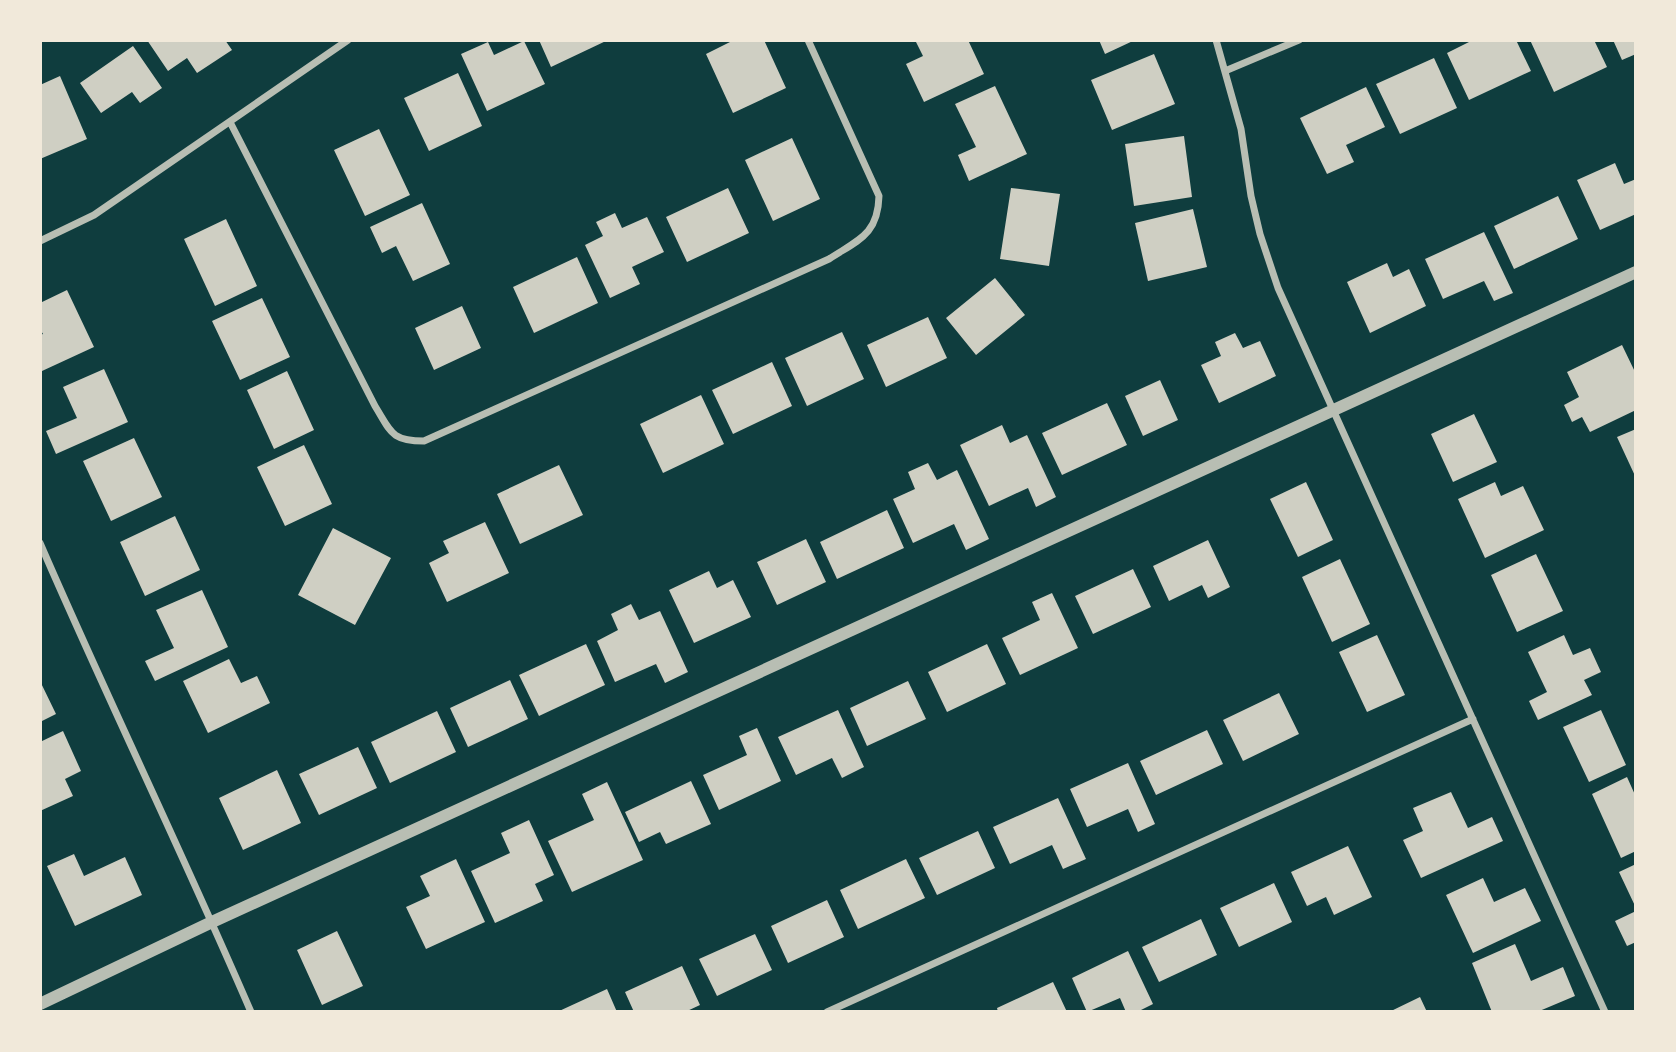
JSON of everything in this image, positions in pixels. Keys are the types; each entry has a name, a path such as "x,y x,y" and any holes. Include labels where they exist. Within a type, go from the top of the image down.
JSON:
{"street":[{"path":"40,241 94,215 348,40"},
{"path":"230,122 375,406 391,432 403,441 424,441 830,259 868,234 879,214 879,196 808,40"},
{"path":"1216,40 1241,129 1259,234 1278,288 1605,1012"},
{"path":"1225,71 1298,40"},
{"path":"40,1004 212,922 1636,271"},
{"path":"40,543 251,1012"},
{"path":"827,1012 1473,719"}],"building":[{"path":"147,40 225,40 232,50 197,73 187,58 168,71"},
{"path":"539,40 608,40 551,67"},
{"path":"734,40 764,40 786,88 733,113 706,54"},
{"path":"915,40 968,40 984,74 924,102 906,64 923,56"},
{"path":"1099,40 1135,40 1105,54"},
{"path":"1473,40 1516,40 1531,71 1469,100 1447,53"},
{"path":"1530,40 1594,40 1607,67 1554,92"},
{"path":"1613,40 1636,40 1636,54 1622,60"},
{"path":"524,41 545,84 487,111 461,54 488,42 494,55"},
{"path":"133,46 162,88 140,103 132,92 101,113 80,83"},
{"path":"1154,54 1175,104 1112,130 1091,80"},
{"path":"1434,58 1457,108 1400,134 1376,84"},
{"path":"458,73 482,126 429,151 404,98"},
{"path":"60,76 87,139 40,159 40,85"},
{"path":"995,86 1027,154 969,181 958,155 976,147 955,104"},
{"path":"1366,87 1385,127 1346,145 1354,162 1327,174 1300,118"},
{"path":"379,129 410,195 365,216 334,150"},
{"path":"1184,136 1192,197 1134,206 1125,144"},
{"path":"792,138 820,199 773,221 745,160"},
{"path":"1615,163 1624,184 1636,179 1636,214 1600,230 1577,180"},
{"path":"728,188 749,233 687,262 666,217"},
{"path":"1011,188 1060,194 1049,266 1000,259"},
{"path":"1558,196 1578,239 1514,269 1494,226"},
{"path":"422,203 450,264 413,281 396,246 382,253 370,227"},
{"path":"1193,209 1207,267 1148,281 1135,223"},
{"path":"615,213 622,228 647,217 664,252 632,267 640,284 610,298 585,245 603,236 596,222"},
{"path":"226,219 257,286 215,306 184,239"},
{"path":"1484,232 1513,293 1494,301 1484,281 1443,299 1425,259"},
{"path":"577,257 598,303 534,333 513,287"},
{"path":"1387,263 1393,277 1409,269 1426,306 1370,333 1347,282"},
{"path":"995,278 1025,315 976,355 946,318"},
{"path":"67,290 94,347 42,371 40,303"},
{"path":"262,298 290,357 240,380 212,321"},
{"path":"462,306 481,348 434,370 415,328"},
{"path":"928,317 947,358 886,387 867,345"},
{"path":"842,332 864,379 807,406 785,358"},
{"path":"1235,333 1243,348 1260,341 1276,376 1219,403 1201,365 1221,356 1215,342"},
{"path":"1622,345 1636,374 1636,410 1590,432 1582,417 1572,422 1564,405 1579,397 1567,372"},
{"path":"772,362 792,406 733,434 712,390"},
{"path":"104,369 128,422 56,454 46,431 77,418 63,387"},
{"path":"287,371 314,430 274,449 247,390"},
{"path":"1160,380 1178,420 1143,436 1125,396"},
{"path":"701,395 724,444 663,473 640,424"},
{"path":"1107,403 1127,445 1062,475 1042,433"},
{"path":"1474,414 1497,462 1453,482 1431,434"},
{"path":"1002,425 1010,443 1027,435 1056,497 1036,507 1028,488 989,506 960,445"},
{"path":"1636,429 1636,478 1617,437"},
{"path":"134,438 162,497 111,521 83,461"},
{"path":"304,445 332,504 285,526 257,467"},
{"path":"928,463 937,480 957,470 989,539 966,550 954,524 913,543 893,499 915,489 908,472"},
{"path":"559,465 583,515 520,544 497,494"},
{"path":"1306,482 1333,540 1298,557 1270,499"},
{"path":"1495,482 1501,496 1523,486 1544,530 1485,558 1458,499"},
{"path":"887,510 904,548 837,579 820,542"},
{"path":"175,516 200,570 145,596 120,542"},
{"path":"485,522 509,573 447,602 429,563 449,553 443,541"},
{"path":"333,528 391,558 355,625 298,595"},
{"path":"806,539 826,582 777,605 757,562"},
{"path":"1208,540 1230,587 1208,598 1202,585 1169,601 1153,566"},
{"path":"1536,554 1563,611 1517,632 1491,575"},
{"path":"1340,559 1370,624 1332,642 1302,577"},
{"path":"1133,569 1151,607 1093,634 1075,596"},
{"path":"709,571 717,588 733,580 751,617 694,643 669,590"},
{"path":"202,590 228,647 155,681 145,661 174,648 156,610"},
{"path":"1052,593 1078,648 1020,675 1002,638 1040,620 1032,602"},
{"path":"631,604 639,620 660,611 688,672 665,683 656,664 615,682 597,641 618,630 611,614"},
{"path":"1377,635 1405,695 1367,712 1339,652"},
{"path":"1564,635 1573,655 1590,648 1601,672 1584,680 1592,695 1538,720 1529,701 1547,692 1528,652"},
{"path":"586,644 605,685 539,716 519,675"},
{"path":"987,644 1006,684 947,712 928,672"},
{"path":"229,659 241,683 257,676 270,703 208,733 183,681"},
{"path":"510,680 528,719 468,747 450,708"},
{"path":"40,681 56,714 40,722"},
{"path":"908,681 926,719 867,746 850,708"},
{"path":"1279,693 1299,734 1243,761 1223,720"},
{"path":"838,710 864,767 842,778 832,758 796,775 778,737"},
{"path":"1601,710 1626,765 1589,782 1563,727"},
{"path":"437,711 456,752 390,783 371,742"},
{"path":"757,728 781,781 719,810 703,775 747,755 739,736"},
{"path":"1207,730 1223,764 1156,795 1140,761"},
{"path":"63,731 81,771 65,779 73,796 40,811 40,742"},
{"path":"358,747 377,788 319,815 299,774"},
{"path":"1128,763 1155,824 1138,832 1128,809 1087,827 1070,789"},
{"path":"277,770 301,823 243,850 219,798"},
{"path":"1627,777 1636,797 1636,851 1621,858 1592,794"},
{"path":"691,781 711,824 666,844 660,832 639,842 625,812"},
{"path":"607,782 643,860 572,892 548,841 594,820 582,794"},
{"path":"1451,792 1468,828 1492,817 1503,841 1421,878 1403,840 1423,831 1413,808"},
{"path":"1058,798 1086,859 1063,869 1052,845 1010,864 993,827"},
{"path":"529,820 554,875 535,884 543,901 495,923 471,871 510,853 501,833"},
{"path":"978,831 995,868 937,895 919,858"},
{"path":"1348,846 1372,897 1334,915 1326,897 1307,906 1291,872"},
{"path":"74,854 84,876 125,857 142,895 75,926 47,866"},
{"path":"456,859 485,922 426,949 406,907 430,896 420,876"},
{"path":"906,859 925,898 858,929 840,890"},
{"path":"1636,864 1636,908 1619,872"},
{"path":"1483,878 1494,902 1525,888 1541,921 1473,953 1446,895"},
{"path":"1274,883 1292,922 1239,947 1220,908"},
{"path":"827,900 844,937 788,963 771,926"},
{"path":"1636,911 1636,942 1627,946 1615,921"},
{"path":"1201,919 1217,955 1159,982 1142,947"},
{"path":"337,931 363,986 322,1005 297,950"},
{"path":"755,934 772,970 717,996 699,959"},
{"path":"1515,944 1531,981 1563,967 1575,996 1537,1012 1492,1012 1472,963"},
{"path":"1128,951 1153,1004 1137,1012 1126,1012 1120,998 1087,1012 1072,978"},
{"path":"682,966 700,1005 685,1012 634,1012 625,992"},
{"path":"1053,982 1067,1012 998,1012 997,1008"},
{"path":"607,989 617,1012 557,1012"},
{"path":"1420,997 1427,1012 1389,1012"}]}
